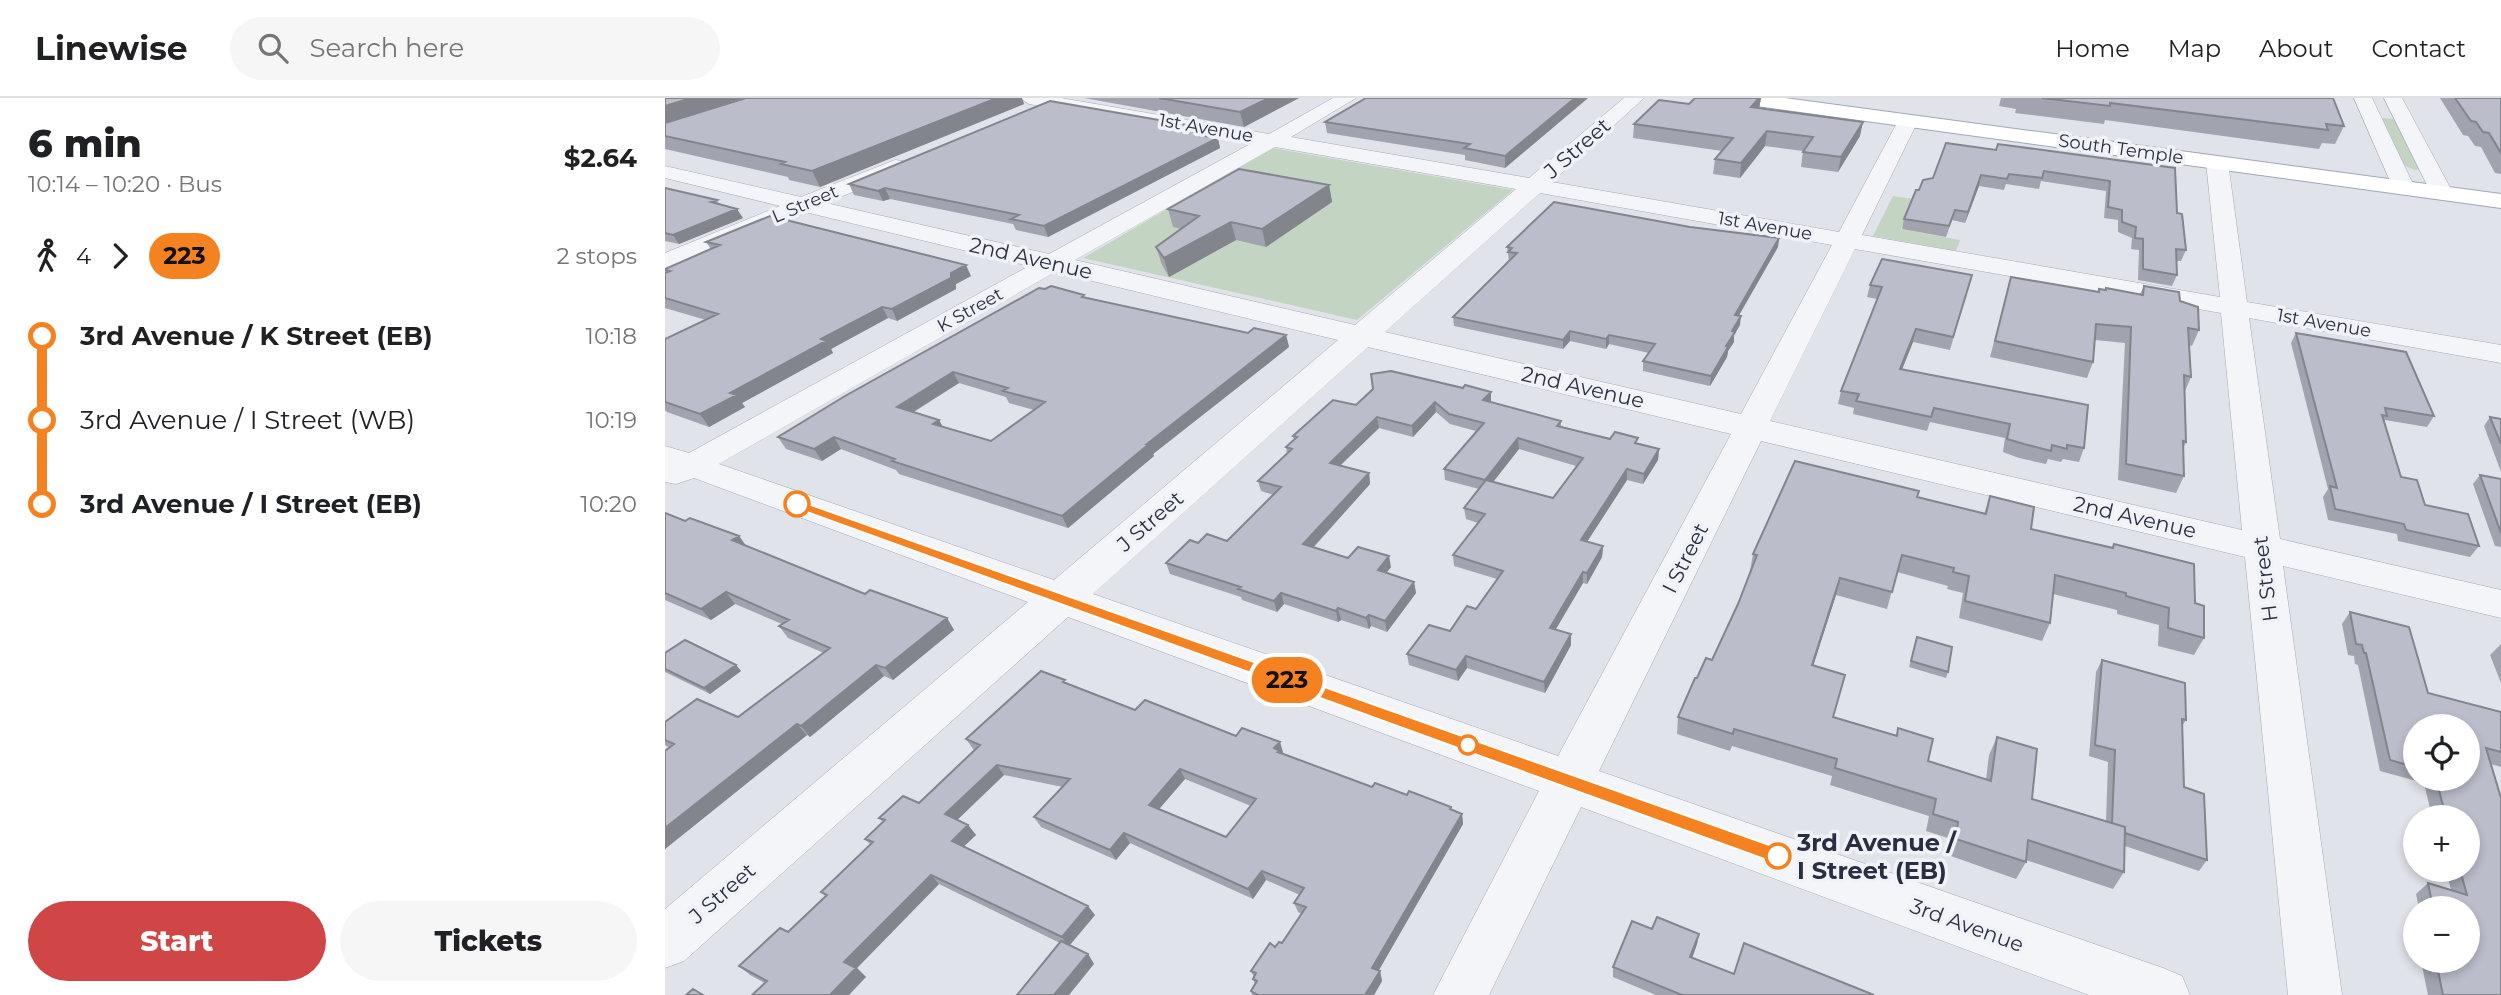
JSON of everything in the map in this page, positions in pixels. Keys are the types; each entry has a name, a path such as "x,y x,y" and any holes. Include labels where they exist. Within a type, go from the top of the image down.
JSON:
{"main road":[{"name":"South Temple","path":"1742,98 1836,104 1908,121 2501,201"}],"street":[{"name":"K Street","path":"674,468 1054,263 1347,98"},
{"name":"J Street","path":"665,943 1635,98"},
{"path":"2393,98 2442,193"},
{"name":"1st Avenue","path":"1040,103 1273,140 2501,354"},
{"path":"2367,106 2403,118"},
{"path":"2367,106 2404,188"},
{"name":"I Street","path":"1460,995 1908,121"},
{"name":"L Street","path":"665,262 918,157"},
{"name":"H Street","path":"2217,162 2315,995"},
{"name":"2nd Avenue","path":"665,172 2501,604"},
{"name":"3rd Avenue","path":"674,468 1060,599 2163,995"}],"green space":[{"path":"2382,118 2395,119 2422,169 2415,170 2403,165"},
{"path":"1272,148 1513,190 1357,320 1083,258"},
{"path":"1893,196 1914,199 1901,229 1960,240 1956,251 1873,236"}],"building":[{"path":"665,98 691,98 665,106"},
{"path":"746,98 997,98 812,171 781,164 785,162 665,136 665,123"},
{"path":"1159,98 1269,98 1240,112"},
{"path":"1366,98 1575,98 1505,156 1464,148 1470,144 1325,122"},
{"path":"1695,98 1759,98 1751,107 1863,122 1841,157 1803,152 1813,137 1767,131 1741,163 1715,159 1733,138 1634,124 1659,100 1689,104"},
{"path":"2042,98 2333,98 2344,126 2326,124 2328,130 2110,103 2110,106"},
{"path":"2455,98 2501,98 2501,153 2489,133 2483,132 2476,122 2471,121"},
{"path":"1050,101 1216,130 1204,136 1218,138 1044,226 1011,219 1019,215 885,188 878,191 849,184"},
{"path":"1946,143 1996,150 1998,144 2175,168 2177,213 2182,214 2186,250 2176,249 2177,275 2143,269 2143,239 2135,238 2136,227 2122,222 2122,210 2108,207 2110,181 2044,171 2042,178 2009,174 2007,179 1981,175 1968,212 1955,210 1949,226 1904,219 1923,180 1933,178"},
{"path":"1239,169 1329,185 1262,229 1231,222 1164,258 1156,247 1199,216 1168,209"},
{"path":"665,188 717,200 711,202 737,209 673,235 665,233"},
{"path":"1554,202 1690,227 1779,238 1735,315 1741,316 1732,331 1735,332 1711,376 1643,361 1655,344 1609,335 1606,339 1570,331 1563,340 1453,317 1517,253 1508,252 1512,248 1507,247"},
{"path":"770,216 966,265 951,273 951,278 892,309 882,307 821,339 826,341 730,393 737,395 700,414 665,402 665,339 718,314 665,298 665,273 670,271 665,269 720,245 706,242"},
{"path":"1882,259 1972,275 1953,337 1916,329 1900,369 2088,405 2084,448 2067,445 2067,449 2052,445 2051,451 2007,439 2010,424 1934,408 1931,417 1856,401 1859,394 1841,391 1882,287 1870,285"},
{"path":"2011,277 2099,292 2099,289 2106,288 2143,295 2144,286 2179,292 2180,301 2198,307 2199,330 2188,328 2191,377 2184,375 2184,476 2126,464 2131,327 2096,324 2093,362 1995,341"},
{"path":"1051,286 1084,295 1082,297 1248,333 1254,328 1286,335 1147,444 1062,516 892,461 895,459 834,437 814,449 778,437 845,396 1039,288","holes":["953,372 1008,388 1003,391 1045,402 991,441 933,424 939,420 897,407"]},
{"path":"2296,333 2406,352 2434,416 2385,408 2387,416 2382,415 2401,477 2417,480 2425,505 2468,514 2479,546 2406,530 2404,524 2335,509 2330,486 2337,488"},
{"path":"1391,371 1491,392 1483,400 1561,421 1557,426 1610,439 1615,432 1638,438 1635,443 1659,449 1644,474 1627,469 1581,540 1603,546 1587,573 1583,572 1550,628 1571,634 1544,682 1466,656 1456,670 1407,654 1429,625 1450,631 1467,606 1476,609 1503,571 1453,555 1485,514 1464,508 1486,480 1553,498 1583,458 1518,438 1485,480 1444,469 1484,423 1449,414 1435,402 1412,426 1377,417 1330,463 1369,473 1303,544 1348,558 1358,547 1389,556 1378,570 1414,582 1385,621 1369,615 1366,618 1338,608 1336,611 1281,593 1274,601 1238,589 1241,587 1166,563 1190,540 1198,543 1207,534 1227,541 1281,487 1258,481 1292,449 1286,447 1297,437 1293,436 1333,400 1356,405 1373,389 1371,374"},
{"path":"2490,417 2501,419 2501,444"},
{"path":"1795,461 1919,491 1917,497 1986,514 1990,496 2034,507 2031,529 2113,548 2114,544 2194,564 2195,603 2204,606 2204,638 2168,628 2169,608 2126,596 2126,593 2055,575 2050,623 1965,601 1969,576 1953,572 1954,568 1902,555 1892,592 1840,578 1812,665 1845,675 1833,717 1897,736 1898,728 1933,739 1928,761 1991,781 1997,737 2037,749 2032,799 2125,827 2124,872 2028,840 2026,862 1956,839 1958,822 1933,814 1936,799 1835,768 1837,759 1734,729 1733,734 1678,717 1706,658 1712,660 1738,604 1757,555 1753,554"},
{"path":"2480,475 2501,479 2501,533"},
{"path":"665,513 685,521 690,518 739,536 732,540 865,594 870,590 947,618 885,668 876,665 801,726 797,724 665,828 665,751 674,744 665,740 665,722 697,699 738,717 830,648 779,626 789,620 726,592 701,609 665,593"},
{"path":"2350,612 2409,627 2428,693 2501,712 2501,752 2486,748 2501,798 2501,995 2443,995 2438,973 2480,973 2480,896 2431,896 2428,883 2467,895 2463,882 2480,882 2480,805 2443,805 2439,791 2480,791 2480,714 2403,714 2403,764 2390,760 2366,653 2362,645 2356,644"},
{"path":"1917,637 1952,647 1948,672 1911,661"},
{"path":"685,640 736,665 704,688 665,669 665,653"},
{"path":"2102,660 2185,683 2186,720 2182,719 2184,787 2204,794 2207,860 2125,833 2125,827 2112,823 2115,750 2095,745"},
{"path":"1041,671 1135,710 1145,700 1236,736 1242,728 1280,742 1274,748 1280,751 1278,752 1372,787 1375,783 1407,795 1409,791 1462,814 1372,968 1380,971 1365,995 1258,995 1251,991 1257,981 1253,979 1256,973 1251,971 1270,943 1275,947 1279,942 1282,943 1306,907 1294,903 1304,888 1262,871 1248,889 1124,833 1110,850 1034,817 1070,779 997,765 945,814 968,825 952,841 1088,906 1062,937 931,875 844,962 856,968 830,995 752,995 767,981 739,966 780,928 788,932 827,895 821,892 873,842 865,839 885,820 879,818 903,796 919,803 980,745 966,739","holes":["1180,769 1256,799 1226,837 1149,805"]},
{"path":"1657,917 1699,934 1690,957 1734,974 1744,943 1874,995 1682,995 1613,967 1632,921 1652,929"},
{"path":"1061,941 1088,954 1054,995 1017,995"},
{"path":"693,989 703,995 686,995"}],"bus line":[{"name":"223","path":"797,504 1778,856"}],"place":[{"name":"3rd Avenue / I Street (EB)","path":"1778,856"}]}
